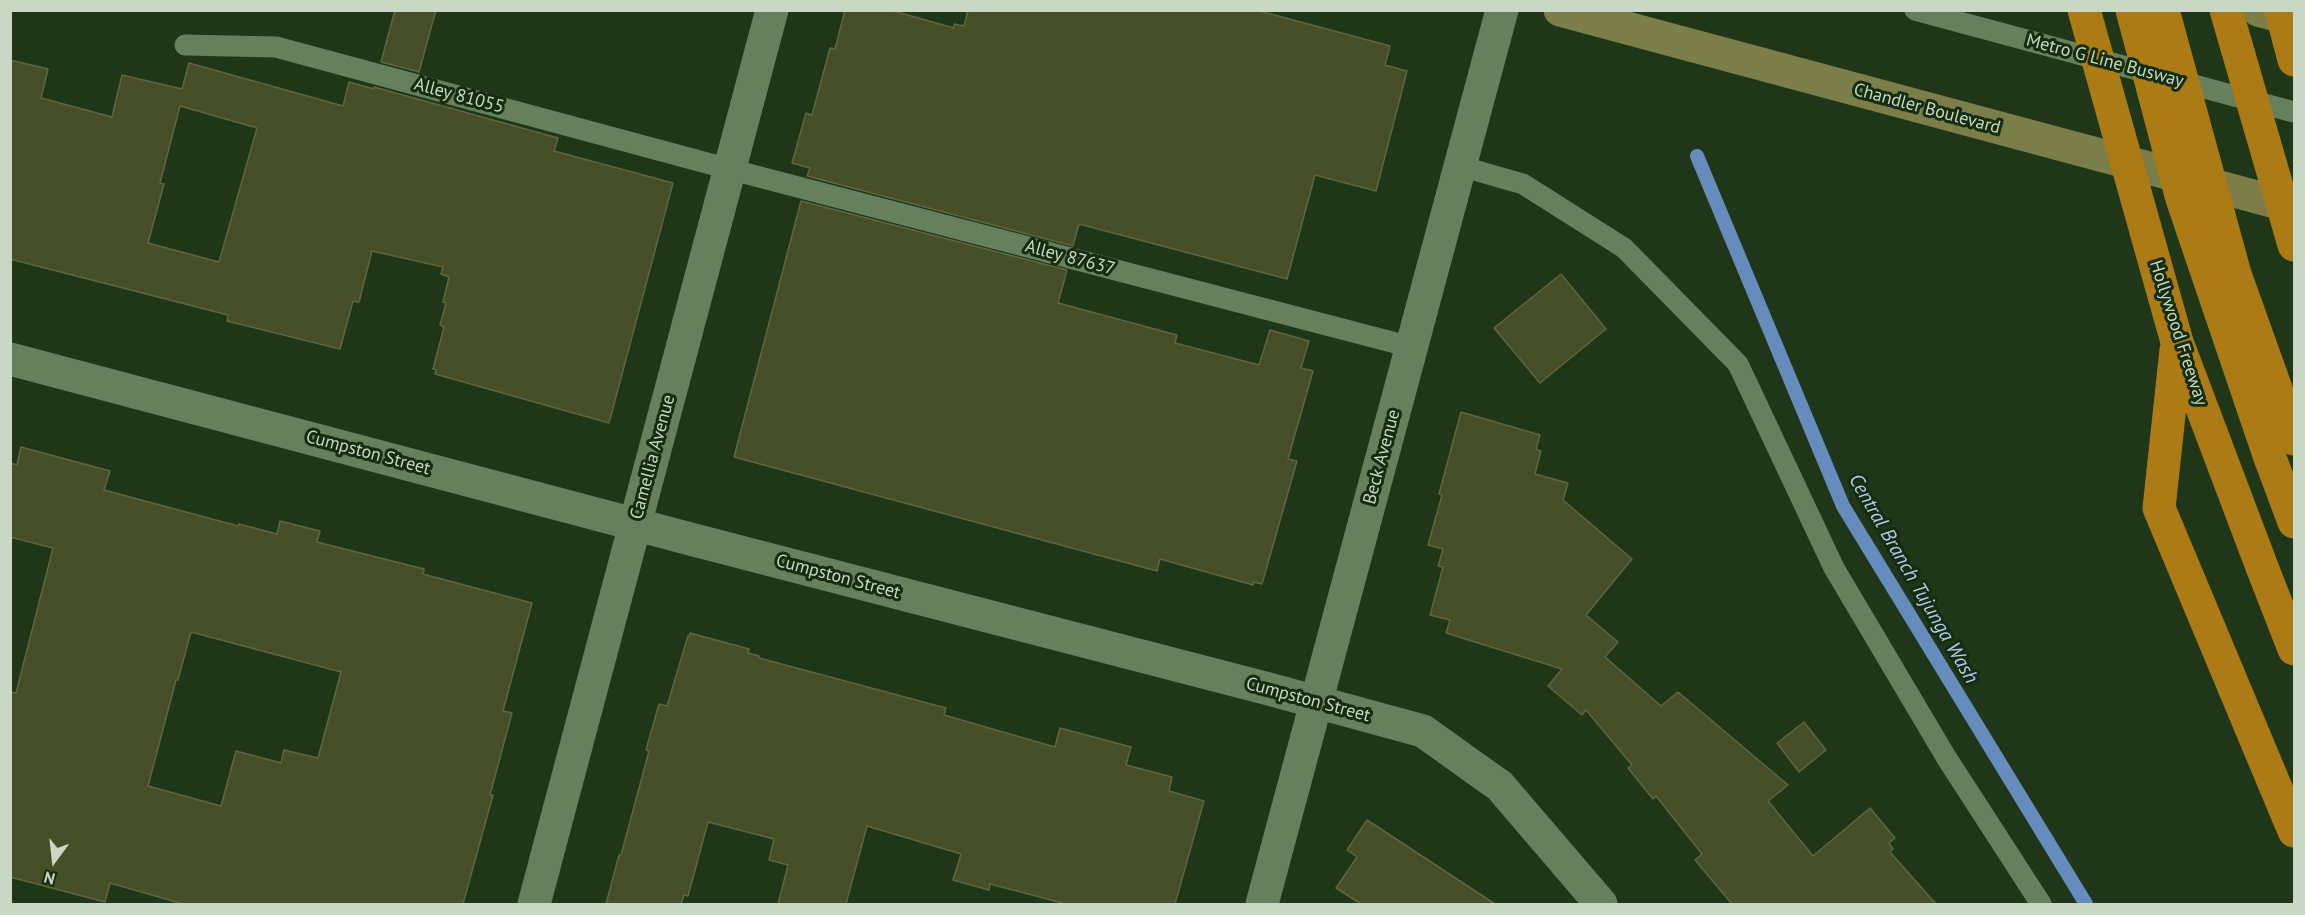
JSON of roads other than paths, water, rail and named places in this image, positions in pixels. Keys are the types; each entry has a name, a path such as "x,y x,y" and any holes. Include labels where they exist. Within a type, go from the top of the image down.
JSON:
{"highway":[{"name":"Hollywood Freeway","path":"2084,10 2177,342 2295,649"},
{"path":"2132,10 2182,199 2269,455 2295,522"},
{"path":"2163,10 2235,274 2295,439"},
{"path":"2226,10 2295,245"},
{"path":"2281,10 2295,60"},
{"path":"2177,342 2159,508 2295,831"}],"street":[{"name":"Camellia Avenue","path":"534,904 772,10"},
{"name":"Beck Avenue","path":"1262,904 1502,10"},
{"name":"Chandler Boulevard","path":"1560,10 2295,207"},
{"path":"2258,10 2295,20"},
{"name":"Cumpston Street","path":"10,359 1423,731 1500,786 1601,904"}],"lane":[{"name":"Metro G Line Busway","path":"1916,10 2295,112"},
{"name":"Alley 81055","path":"185,45 276,47 729,169"},
{"path":"1460,166 1523,184 1624,248 1738,364 1834,567 1946,757 2041,904"},
{"name":"Alley 87637","path":"729,169 1411,347"}],"waterway":[{"name":"Central Branch Tujunga Wash","path":"1697,156 1843,506 2086,904"}]}
